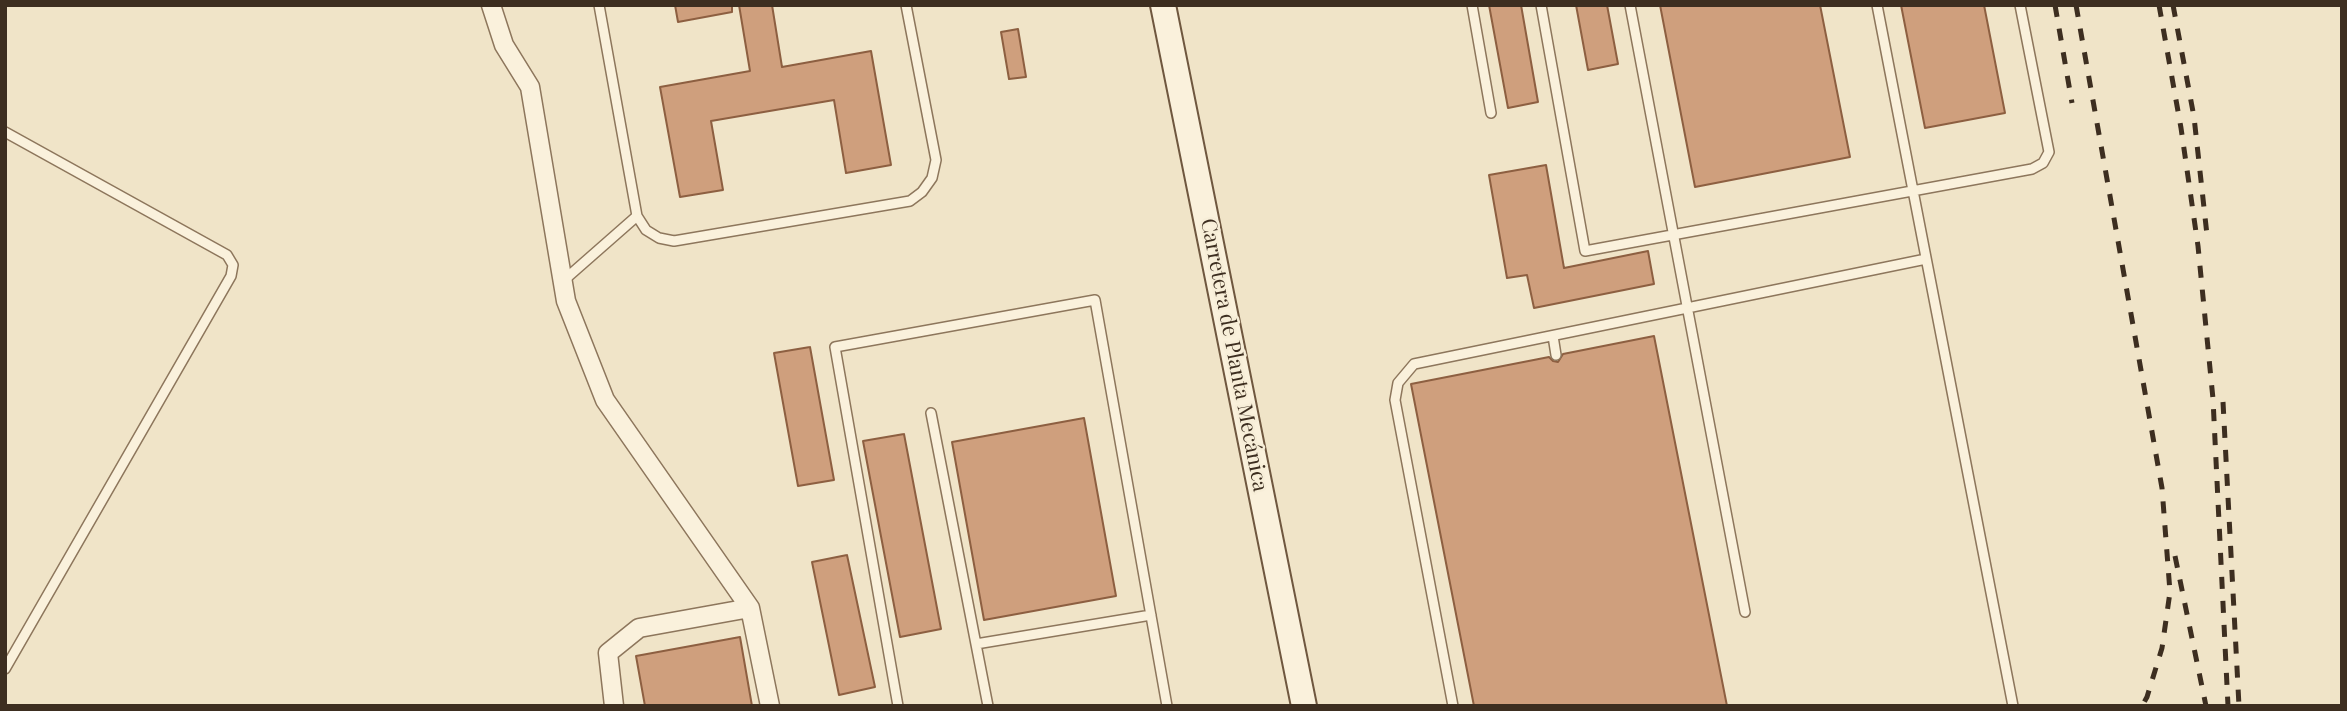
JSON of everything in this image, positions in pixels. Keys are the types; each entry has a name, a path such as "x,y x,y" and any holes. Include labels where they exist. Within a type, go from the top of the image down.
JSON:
{"street":[{"path":"491,5 504,45 530,87 566,301 605,400 750,608 770,706"},
{"name":"Carretera de Planta Mecánica","path":"1164,5 1304,706"},
{"path":"614,706 608,653 639,628 750,608"}],"lane":[{"path":"599,5 637,216 646,230 659,238 674,241 694,240 910,201 922,192 932,178 936,160 906,5"},
{"path":"1472,5 1491,113"},
{"path":"1541,5 1585,251 2032,169 2043,163 2049,152 2021,5"},
{"path":"1630,5 1745,612"},
{"path":"1877,5 2013,706"},
{"path":"5,132 227,255 233,265 231,276 5,669"},
{"path":"563,281 637,216"},
{"path":"1453,706 1395,400 1398,383 1414,365 1926,259"},
{"path":"898,706 835,346 1095,300 1167,706"},
{"path":"1553,336 1556,355"},
{"path":"931,413 988,706"},
{"path":"976,644 1151,615"}],"building":[{"path":"675,5 732,5 732,12 678,22"},
{"path":"739,5 772,5 782,67 871,51 891,165 846,173 834,100 711,121 723,190 680,197 660,87 750,71"},
{"path":"1489,5 1521,5 1538,102 1508,108"},
{"path":"1576,5 1607,5 1618,64 1588,70"},
{"path":"1660,5 1820,5 1850,157 1695,187"},
{"path":"1901,5 1984,5 2005,113 1925,128"},
{"path":"1018,29 1026,77 1009,79 1001,32"},
{"path":"1546,165 1564,268 1648,251 1654,284 1534,308 1527,275 1507,278 1489,175"},
{"path":"1654,336 1727,706 1474,706 1411,384 1549,357 1558,362 1563,354"},
{"path":"810,347 834,480 798,486 774,353"},
{"path":"1084,418 1116,596 984,620 952,442"},
{"path":"904,434 941,629 900,637 863,441"},
{"path":"847,555 875,687 839,695 812,562"},
{"path":"740,637 752,706 645,706 636,656"}],"railway":[{"path":"2055,5 2072,103"},
{"path":"2076,5 2162,488 2170,592 2162,648 2142,706"},
{"path":"2159,5 2198,246 2213,399 2228,706"},
{"path":"2173,5 2194,117 2207,235"},
{"path":"2223,402 2239,706"},
{"path":"2175,556 2206,706"}]}
